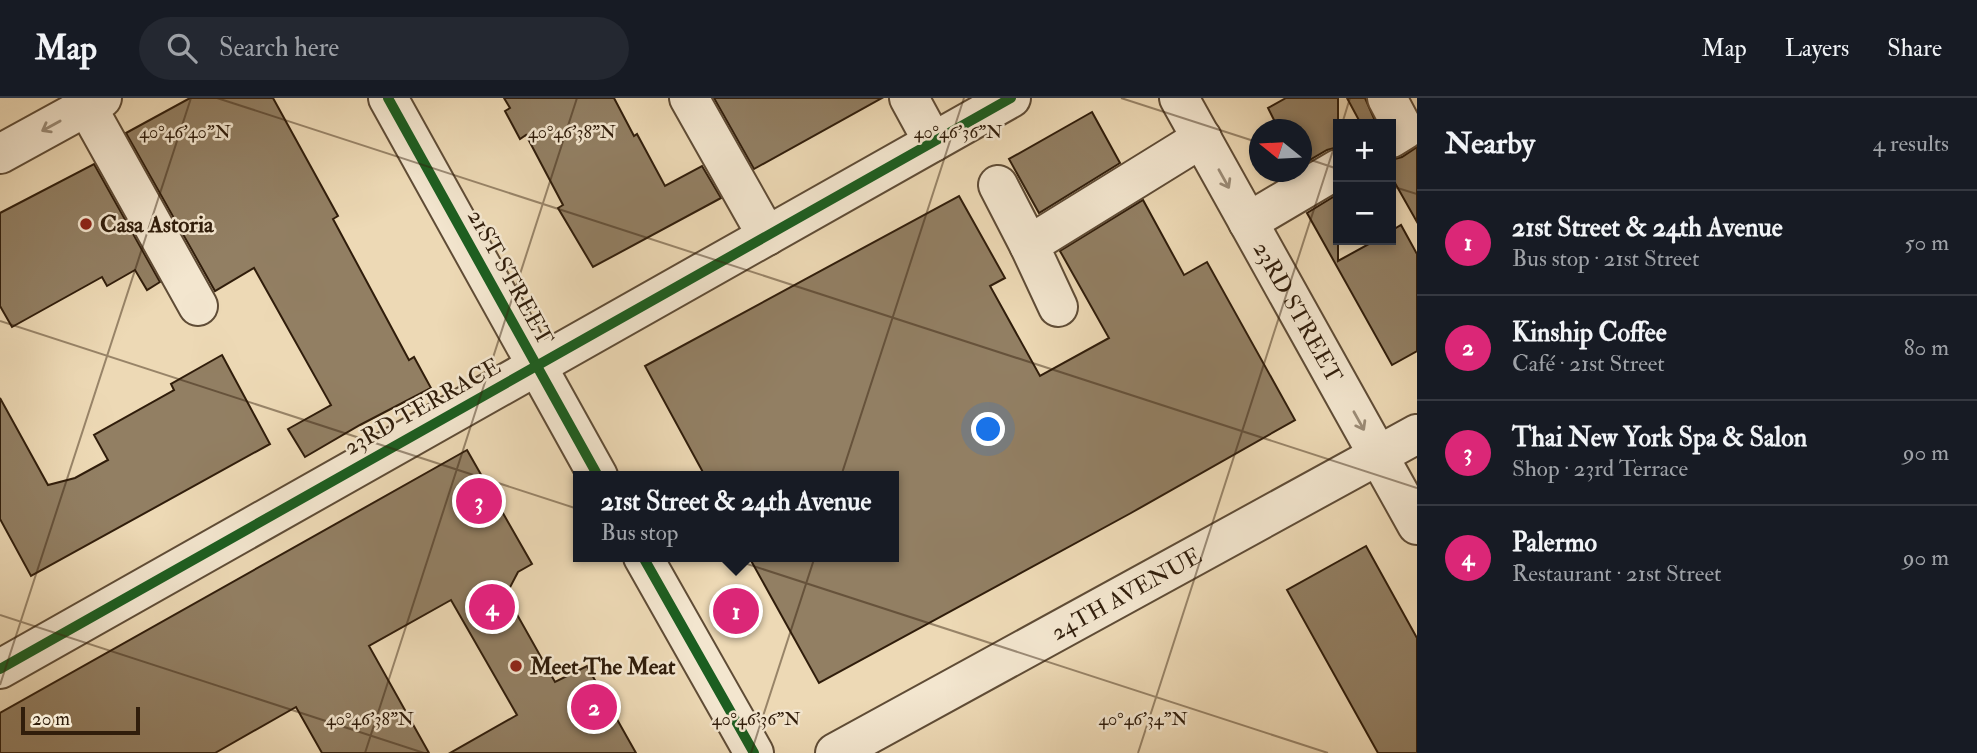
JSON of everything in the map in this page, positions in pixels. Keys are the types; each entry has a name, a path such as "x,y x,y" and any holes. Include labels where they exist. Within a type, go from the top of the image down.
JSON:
{"street":[{"name":"21ST STREET","path":"388,98 595,471"},
{"path":"689,98 766,236"},
{"path":"909,98 933,142"},
{"name":"23RD TERRACE","path":"0,668 1012,98"},
{"name":"23RD STREET","path":"1179,98 1417,525"},
{"path":"1387,98 1404,130 1396,135"},
{"path":"0,154 91,101 198,306"},
{"path":"1029,245 1202,138"},
{"path":"1248,222 1333,172"},
{"path":"998,185 1058,307"},
{"name":"24TH AVENUE","path":"835,753 1417,434"},
{"path":"646,562 754,753"}],"building":[{"path":"190,98 273,98 338,216 333,219 409,360 414,357 431,388 305,457 288,429 331,405 254,268 215,291 126,133"},
{"path":"504,98 614,98 665,186 702,166 721,198 593,267 558,208 563,205 526,135 520,139 505,111 510,108"},
{"path":"714,98 882,98 754,169"},
{"path":"1286,98 1338,98 1338,119 1333,119 1333,148 1312,159 1312,119 1274,119 1268,108"},
{"path":"1347,98 1365,98 1374,119 1358,119"},
{"path":"1092,112 1120,163 1039,213 1009,159"},
{"path":"1417,147 1417,222 1396,185 1396,159"},
{"path":"94,164 160,282 147,290 135,270 107,286 102,277 12,327 0,306 0,213"},
{"path":"959,196 1005,278 990,286 1040,376 1109,338 1060,251 1143,200 1184,275 1207,262 1295,420 819,683 752,562 899,562 899,471 702,471 645,366"},
{"path":"1333,197 1333,245 1338,245 1338,261 1367,245 1396,245 1396,228 1401,225 1417,254 1417,351 1392,365 1307,213"},
{"path":"222,355 270,444 31,576 0,519 0,398 48,485 75,478 108,460 94,435 174,390 171,384"},
{"path":"467,450 532,564 518,572 506,595 555,682 587,666 636,753 450,753 517,715 451,600 369,646 429,753 322,753 296,707 215,753 0,753 0,713"},
{"path":"1366,546 1417,638 1417,753 1378,753 1287,590"}],"cycle path":[{"path":"388,98 595,471"},
{"path":"0,669 1011,98"},
{"path":"646,562 754,753"}],"place":[{"name":"Casa Astoria","path":"86,224"},
{"name":"Thai New York Spa & Salon","path":"479,501"},
{"name":"Palermo","path":"492,607"},
{"name":"21st Street & 24th Avenue","path":"736,611"},
{"name":"Meet The Meat","path":"516,666"},
{"name":"Kinship Coffee","path":"594,707"}]}
